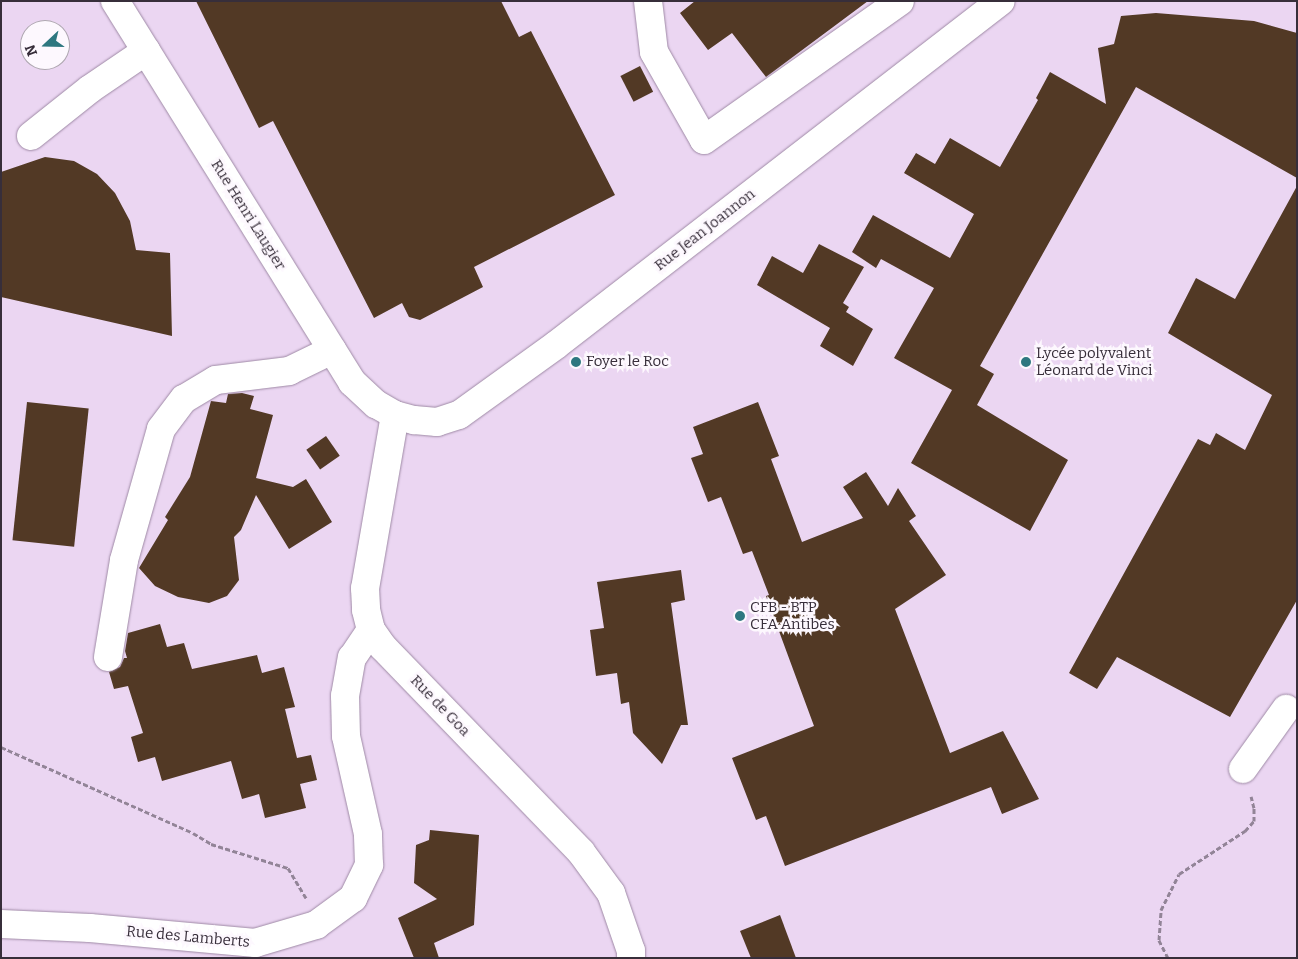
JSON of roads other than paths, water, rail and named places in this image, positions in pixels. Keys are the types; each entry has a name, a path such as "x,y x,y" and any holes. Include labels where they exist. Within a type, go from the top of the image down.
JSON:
{"street":[{"name":"Rue Henri Laugier","path":"115,1 352,382 376,404 395,415"},
{"path":"648,1 654,52 704,140 900,1"},
{"name":"Rue Jean Joannon","path":"395,415 414,420 437,422 459,415 556,345 970,10 1001,1"},
{"path":"31,136 90,89 146,51"},
{"path":"108,657 124,560 161,429 184,399 216,380 289,371 332,350"},
{"name":"Rue de Goa","path":"395,415 365,588 366,610 371,630 383,647 581,852 611,893 631,951 631,958"},
{"name":"Rue des Lamberts","path":"1,924 90,928 255,943 316,925 353,898 369,865 368,834 346,736 345,696 352,658 371,630"},
{"path":"1243,769 1293,709"}],"place":[{"name":"Foyer le Roc","path":"576,362"},
{"name":"Lycée polyvalent Léonard de Vinci","path":"1026,362"},
{"name":"CFB - BTP CFA Antibes","path":"740,616"}]}
